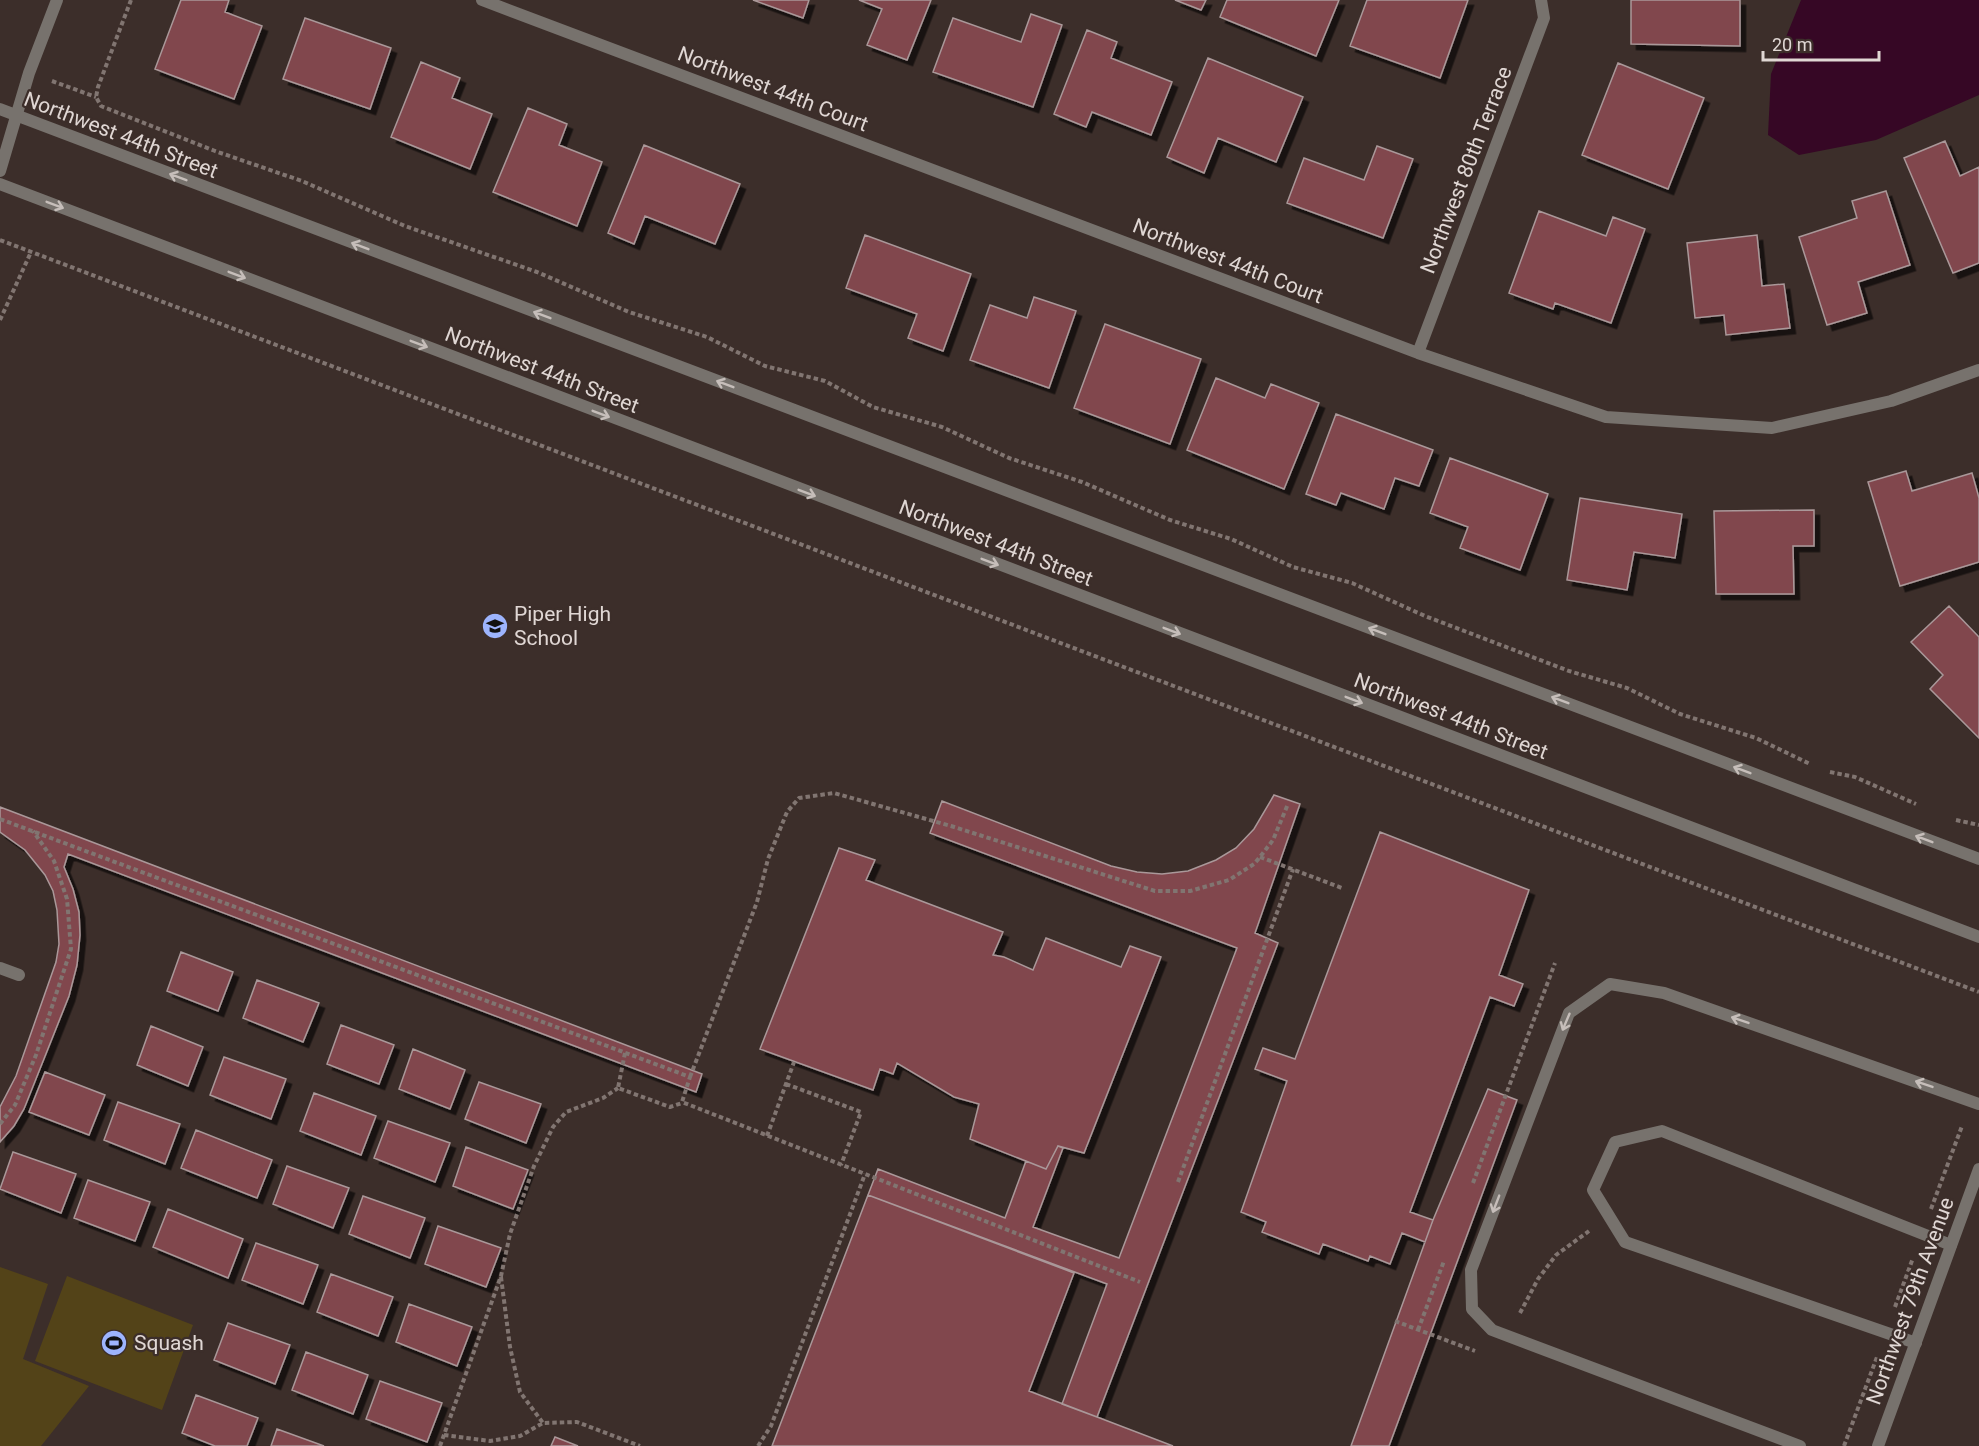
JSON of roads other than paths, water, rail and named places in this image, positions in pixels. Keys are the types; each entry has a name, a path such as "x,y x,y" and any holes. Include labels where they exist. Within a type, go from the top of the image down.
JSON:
{"street":[{"path":"0,171 29,73 57,0"},
{"name":"Northwest 44th Court","path":"482,0 1418,353 1606,417 1772,428 1891,401 1979,370"},
{"name":"Northwest 80th Terrace","path":"1418,353 1544,18 1540,0"},
{"name":"Northwest 44th Street","path":"0,110 1979,859"},
{"name":"Northwest 44th Street","path":"0,184 1979,937"},
{"path":"0,968 19,975"},
{"path":"1800,1446 1492,1330 1472,1309 1471,1270 1569,1013 1610,984 1664,993 1975,1102"},
{"path":"1916,1343 1625,1242 1593,1190 1615,1142 1662,1131 1951,1245"},
{"name":"Northwest 79th Avenue","path":"1878,1446 1979,1169"}],"place":[{"name":"Piper High School","path":"495,626"},
{"name":"Squash","path":"114,1343"}]}
